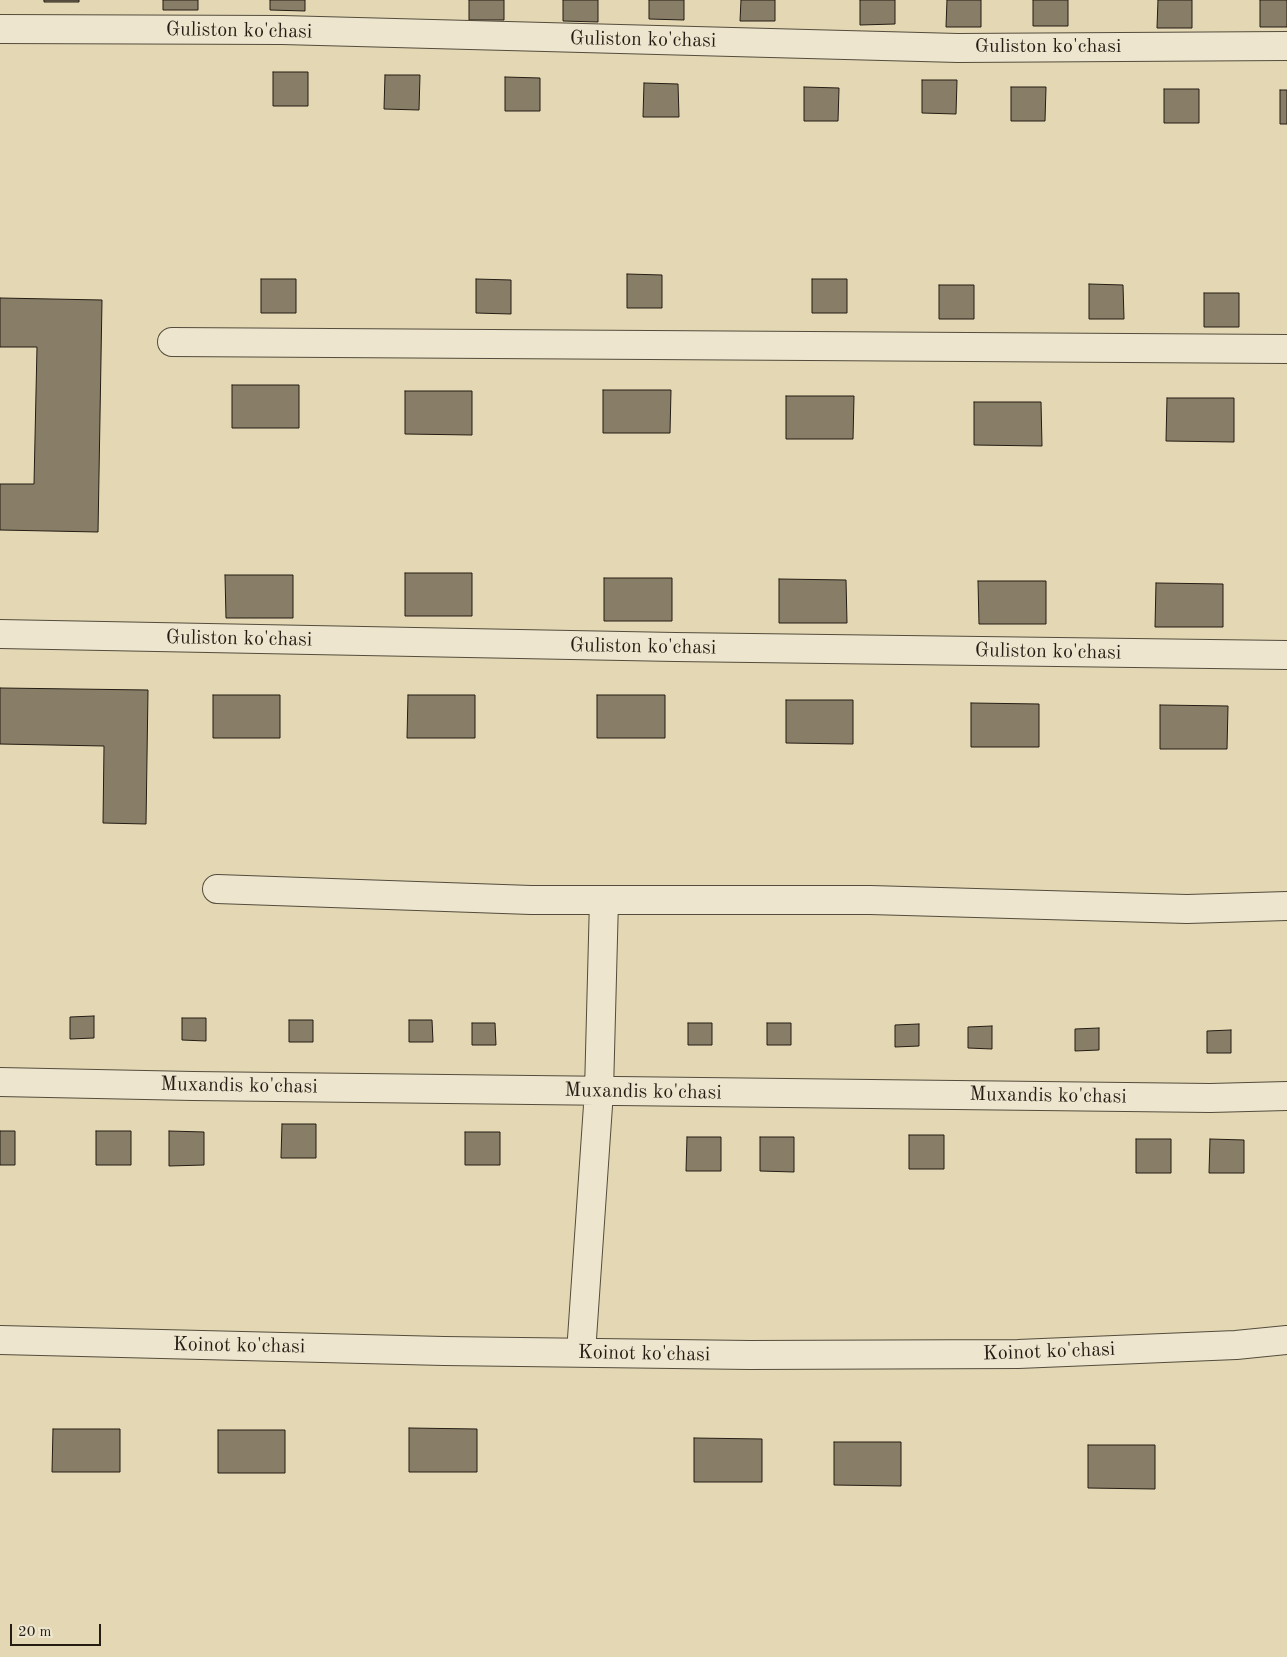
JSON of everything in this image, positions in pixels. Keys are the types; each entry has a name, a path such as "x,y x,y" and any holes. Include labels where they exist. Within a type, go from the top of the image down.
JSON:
{"street":[{"name":"Guliston ko'chasi","path":"0,29 282,30 958,48 1287,46"},
{"path":"172,342 1287,349"},
{"name":"Guliston ko'chasi","path":"0,634 675,648 1287,655"},
{"path":"217,889 532,900 870,900 1187,909 1287,906"},
{"path":"581,1353 599,1091 604,900"},
{"name":"Muxandis ko'chasi","path":"0,1082 1210,1098 1287,1096"},
{"name":"Koinot ko'chasi","path":"0,1340 750,1355 1018,1354 1236,1345 1287,1340"}],"building":[{"path":"44,0 79,0 79,2 44,2"},
{"path":"163,0 198,0 198,10 163,10"},
{"path":"270,0 305,0 305,11 270,10"},
{"path":"469,0 504,0 504,20 469,20"},
{"path":"563,0 598,0 598,22 563,21"},
{"path":"649,0 684,0 684,20 649,19"},
{"path":"741,0 775,0 775,21 740,21"},
{"path":"860,0 895,0 895,24 860,25"},
{"path":"947,0 981,0 981,27 946,27"},
{"path":"1033,0 1068,0 1068,26 1033,26"},
{"path":"1158,0 1192,0 1192,28 1157,28"},
{"path":"1260,0 1287,0 1287,27 1260,27"},
{"path":"273,72 308,72 308,106 273,106"},
{"path":"385,75 420,75 419,110 384,109"},
{"path":"505,77 540,78 540,111 505,111"},
{"path":"922,80 957,80 956,114 922,113"},
{"path":"644,83 678,84 679,117 643,117"},
{"path":"804,87 839,88 838,121 804,121"},
{"path":"1011,87 1046,87 1045,121 1011,121"},
{"path":"1164,89 1199,89 1199,123 1164,123"},
{"path":"1280,90 1287,90 1287,124 1280,124"},
{"path":"627,274 662,275 662,308 627,308"},
{"path":"261,279 296,279 296,313 261,313"},
{"path":"476,279 511,280 511,314 476,313"},
{"path":"812,279 847,279 847,313 812,313"},
{"path":"1089,284 1123,285 1124,319 1089,319"},
{"path":"939,285 974,285 974,319 939,319"},
{"path":"1204,293 1239,293 1239,327 1204,327"},
{"path":"0,298 102,300 98,532 0,530 0,484 34,484 37,347 0,347"},
{"path":"232,385 299,385 299,428 232,428"},
{"path":"603,390 671,390 670,433 603,433"},
{"path":"405,391 472,391 472,435 405,434"},
{"path":"786,396 854,396 853,439 786,439"},
{"path":"1167,398 1234,398 1234,442 1166,441"},
{"path":"974,402 1041,402 1042,446 974,445"},
{"path":"405,573 472,573 472,616 405,616"},
{"path":"225,575 293,575 293,618 226,618"},
{"path":"604,578 672,578 672,621 604,621"},
{"path":"779,579 846,580 847,623 779,623"},
{"path":"978,581 1046,581 1046,624 979,624"},
{"path":"1156,583 1223,584 1223,627 1155,627"},
{"path":"0,688 148,690 146,824 103,823 104,746 0,744"},
{"path":"213,695 280,695 280,738 213,738"},
{"path":"408,695 475,695 475,738 407,738"},
{"path":"597,695 665,695 665,738 597,738"},
{"path":"786,700 853,700 853,744 786,743"},
{"path":"971,703 1039,704 1039,747 971,747"},
{"path":"1160,705 1228,706 1227,749 1160,749"},
{"path":"94,1016 94,1038 70,1039 70,1017"},
{"path":"182,1018 206,1018 206,1041 182,1040"},
{"path":"289,1020 313,1020 313,1042 289,1042"},
{"path":"409,1020 432,1020 433,1042 409,1042"},
{"path":"472,1023 495,1023 496,1045 472,1045"},
{"path":"688,1023 712,1023 712,1045 688,1045"},
{"path":"767,1023 791,1023 791,1045 767,1045"},
{"path":"919,1024 919,1046 895,1047 895,1025"},
{"path":"992,1026 992,1049 968,1048 968,1027"},
{"path":"1099,1028 1099,1050 1075,1051 1075,1029"},
{"path":"1231,1030 1231,1053 1207,1053 1207,1031"},
{"path":"282,1124 316,1124 316,1158 281,1158"},
{"path":"0,1131 15,1131 15,1165 0,1165"},
{"path":"96,1131 131,1131 131,1165 96,1165"},
{"path":"169,1131 204,1132 204,1165 169,1166"},
{"path":"465,1132 500,1132 500,1165 465,1165"},
{"path":"909,1135 944,1135 944,1169 909,1169"},
{"path":"687,1137 721,1137 721,1171 686,1171"},
{"path":"760,1137 794,1137 794,1172 760,1171"},
{"path":"1136,1139 1171,1139 1171,1173 1136,1173"},
{"path":"1210,1139 1244,1140 1244,1173 1209,1173"},
{"path":"409,1428 477,1429 477,1472 409,1472"},
{"path":"53,1429 120,1429 120,1472 52,1472"},
{"path":"218,1430 285,1430 285,1473 218,1473"},
{"path":"694,1438 762,1439 762,1482 694,1482"},
{"path":"834,1442 901,1442 901,1486 834,1485"},
{"path":"1088,1445 1155,1445 1155,1489 1088,1488"}]}
